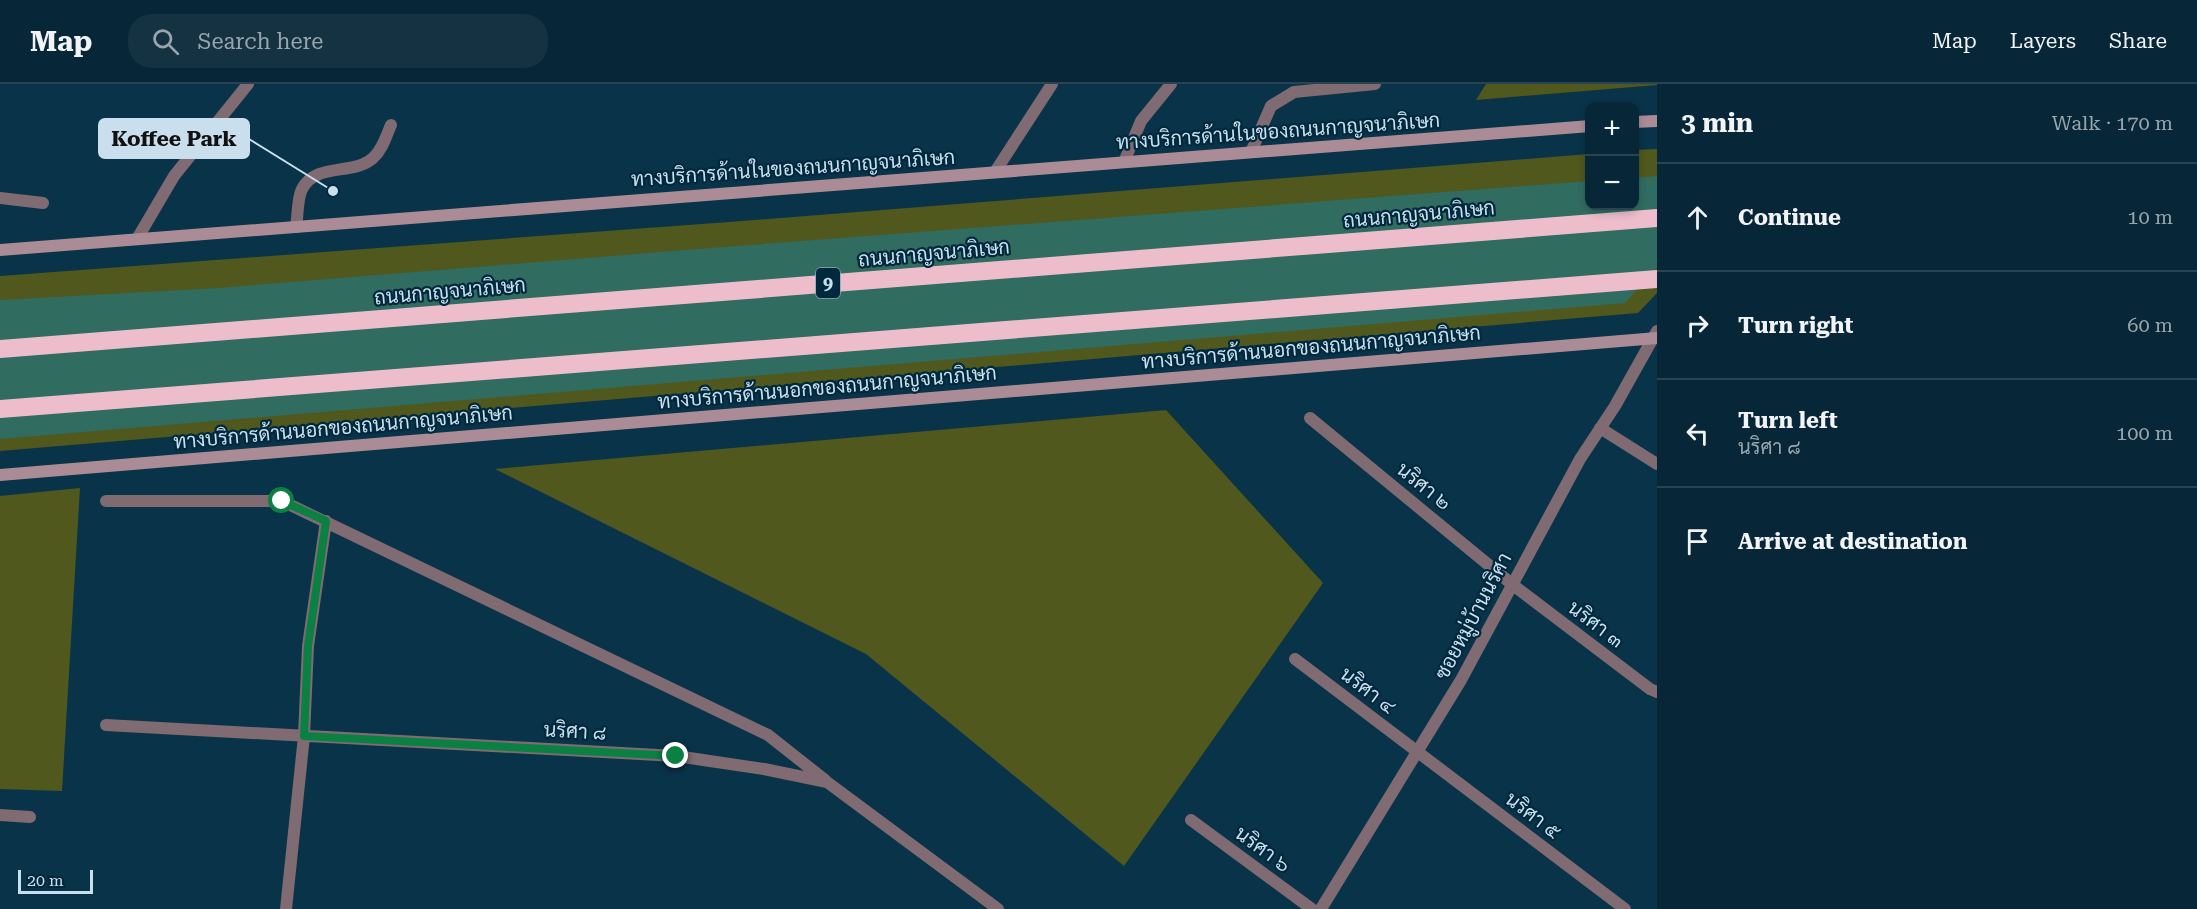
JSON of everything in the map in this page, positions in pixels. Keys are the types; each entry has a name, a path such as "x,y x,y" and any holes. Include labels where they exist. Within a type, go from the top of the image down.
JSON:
{"highway":[{"name":"ถนนกาญจนาภิเษก","path":"0,349 1657,218"},
{"path":"0,409 1657,279"}],"main road":[{"path":"1639,122 1657,121"},
{"name":"ทางบริการด้านในของถนนกาญจนาภิเษก","path":"0,250 1585,126"},
{"name":"ทางบริการด้านนอกของถนนกาญจนาภิเษก","path":"0,474 1656,336"}],"street":[{"path":"137,239 174,176 248,84"},
{"path":"995,172 1052,84"},
{"path":"1124,162 1141,121 1171,84"},
{"path":"1251,152 1270,106 1294,92 1376,84"},
{"path":"296,227 302,189 315,174 352,167 372,160 381,150 391,125"},
{"path":"0,198 43,203"},
{"name":"ซอยหมู่บ้านนริศา","path":"1321,909 1461,680 1580,459 1615,406 1656,336"},
{"name":"นริศา ๒","path":"1310,418 1513,585"},
{"path":"1600,428 1657,464"},
{"path":"106,501 282,501 768,735 827,782"},
{"path":"286,909 304,736 308,646 326,521"},
{"name":"นริศา ๓","path":"1513,585 1657,692"},
{"name":"นริศา ๔","path":"1295,659 1418,752"},
{"name":"นริศา ๘","path":"106,725 676,756 764,769 827,782 998,909"},
{"name":"นริศา ๕","path":"1418,752 1625,909"},
{"path":"0,815 30,817"},
{"name":"นริศา ๖","path":"1191,820 1312,909"}],"shaded area":[{"path":"1486,84 1657,84 1657,85 1476,100"},
{"path":"1657,149 1657,293 1638,313 0,451 0,276 729,222 1585,154 1585,210 1639,210 1639,150"},
{"path":"1657,176 1657,267 1625,303 0,439 0,300 218,288 1585,181 1585,210 1639,210 1639,178"},
{"path":"1166,410 1323,583 1124,866 866,654 495,469"},
{"path":"80,488 62,791 0,789 0,496"}],"place":[{"name":"Koffee Park","path":"333,191"}],"route":[{"path":"282,501 326,521 308,646 304,736 676,756"}]}
